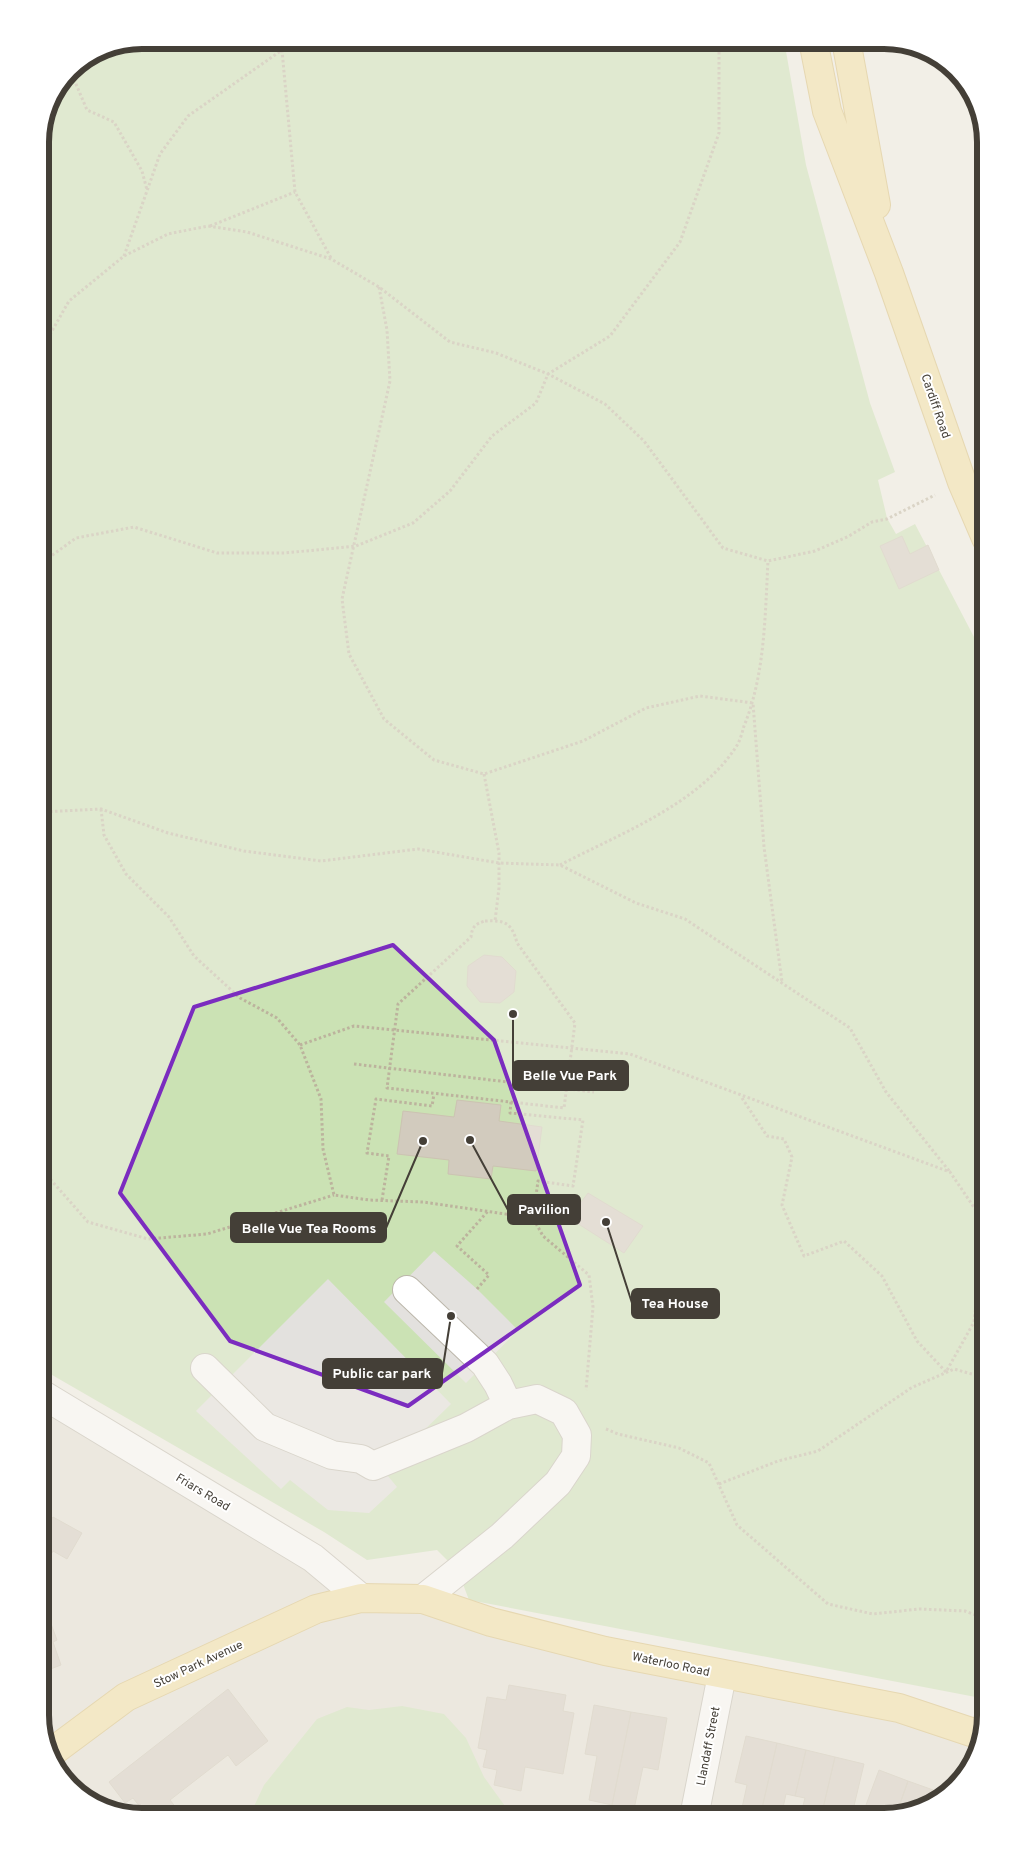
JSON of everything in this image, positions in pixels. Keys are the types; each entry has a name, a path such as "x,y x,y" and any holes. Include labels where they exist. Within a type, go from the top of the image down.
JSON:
{"main road":[{"name":"Cardiff Road","path":"815,49 827,111 889,273 962,482 977,517"},
{"name":"Cardiff Road","path":"848,49 889,273"},
{"name":"Waterloo Road","path":"361,1598 423,1599 491,1622 606,1650 722,1675 899,1708 975,1734"},
{"name":"Stow Park Avenue","path":"56,1750 126,1698 316,1609 361,1598"}],"street":[{"path":"407,1290 485,1364 498,1384 508,1405"},
{"path":"205,1368 265,1427 332,1455 361,1459 373,1466 398,1458 466,1428 508,1405 537,1399 564,1412 577,1435 576,1456 558,1484 509,1529 423,1599"},
{"name":"Friars Road","path":"49,1399 314,1558 361,1598"},
{"name":"Llandaff Street","path":"696,1808 722,1675"}],"path":[{"path":"49,558 76,538 134,527 217,554 284,553 356,546 413,523 450,491 492,436 536,403 548,374 610,336 680,242 719,133 719,49"},
{"path":"124,256 160,154 188,116 282,50 295,192 331,258"},
{"path":"74,79 87,110 114,122 142,171 148,190"},
{"path":"49,336 69,300 124,256 168,234 208,226 295,192"},
{"path":"208,226 247,232 331,258 379,286 450,342 496,353 548,374 605,404 644,441 723,548 768,561 815,551 849,536 872,522 887,518 962,482"},
{"path":"379,286 387,330 390,381 365,486 356,546 342,600 349,654 384,719 434,760 484,774 583,741 646,708 700,696 753,703"},
{"path":"560,865 655,816 703,784 736,747 753,703 764,629 768,561"},
{"path":"753,703 764,847 782,982"},
{"path":"484,774 499,853 495,921"},
{"path":"101,809 104,835 126,874 169,917 194,956 240,998 277,1018 300,1045 321,1099 323,1149 334,1195"},
{"path":"49,812 101,809 168,833 244,851 321,860 418,849 499,863 560,865 636,903 685,919 850,1028 886,1092 950,1172 977,1211"},
{"path":"495,921 506,923 514,930 517,943 575,1022 564,1108 387,1088 398,1004 471,937 472,928 477,924 495,921"},
{"path":"300,1045 354,1026 630,1054 742,1097 950,1172"},
{"path":"354,1064 594,1092"},
{"path":"382,1200 389,1156 367,1154 376,1099 432,1106 434,1094"},
{"path":"742,1097 767,1136 784,1139 792,1157 782,1205 804,1256 844,1241 882,1276 916,1341 946,1372"},
{"path":"511,1102 510,1113 583,1120 573,1186 538,1181 533,1218 543,1236 589,1275 592,1307 586,1394"},
{"path":"49,1177 88,1222 148,1239 207,1234 334,1195 423,1202 533,1218"},
{"path":"477,1289 489,1275 457,1246 488,1211"},
{"path":"946,1372 974,1322 977,1298"},
{"path":"719,1484 778,1461 818,1451 912,1388 954,1368 977,1375"},
{"path":"601,1427 618,1434 679,1448 710,1463 737,1525 828,1604 873,1614 919,1609 965,1611 977,1616"}],"highlighted area":[{"path":"393,945 494,1040 580,1285 408,1406 230,1341 120,1193 194,1007"}],"shaded area":[{"path":"434,1251 477,1289 518,1330 466,1383 384,1302"},
{"path":"328,1279 451,1404 383,1470 397,1487 369,1513 328,1510 290,1480 281,1489 196,1411"},
{"path":"49,1400 361,1598 975,1734 970,1751 962,1767 941,1789 920,1801 890,1808 472,1808 459,1780 342,1808 136,1808 106,1801 95,1796 76,1781 61,1762 56,1751 49,1721"}],"green space":[{"path":"136,49 786,49 806,165 870,403 895,472 878,480 887,518 896,534 915,524 977,643 977,1697 469,1600 458,1571 437,1550 367,1560 324,1532 49,1373 49,136 52,118 61,95 80,72 95,61 106,56"},
{"path":"402,1706 444,1714 466,1738 484,1777 505,1808 253,1808 264,1785 317,1719 347,1707 369,1710"}],"building":[{"path":"902,536 910,554 928,545 939,570 899,589 880,546"},
{"path":"484,955 502,957 516,971 514,992 500,1003 480,1002 467,986 468,966"},
{"path":"457,1100 501,1105 499,1121 542,1127 536,1171 493,1166 491,1179 448,1174 449,1160 397,1154 403,1111 454,1117"},
{"path":"588,1193 643,1226 624,1253 569,1218"},
{"path":"53,1517 82,1533 67,1559 53,1551 49,1558 49,1524"},
{"path":"49,1618 57,1640 53,1642 61,1665 49,1670"},
{"path":"509,1685 566,1695 563,1711 574,1713 563,1774 525,1767 521,1791 494,1785 497,1770 483,1767 487,1750 478,1748 487,1697 506,1700"},
{"path":"228,1689 268,1741 236,1766 228,1755 170,1800 176,1808 141,1808 133,1798 125,1803 109,1782"},
{"path":"594,1705 631,1712 612,1805 589,1800 597,1756 585,1754"},
{"path":"631,1712 667,1718 658,1770 643,1767 634,1808 612,1805"},
{"path":"746,1736 777,1743 762,1808 742,1808 747,1785 735,1782"},
{"path":"777,1743 806,1750 795,1796 786,1794 783,1808 762,1808"},
{"path":"806,1750 835,1757 823,1808 802,1808 805,1798 795,1796"},
{"path":"835,1757 864,1764 853,1808 823,1808"},
{"path":"879,1770 908,1781 899,1807 865,1808"},
{"path":"908,1781 936,1791 931,1796 920,1801 899,1807"}],"place":[{"name":"Belle Vue Park","path":"513,1014"},
{"name":"Pavilion","path":"470,1140"},
{"name":"Belle Vue Tea Rooms","path":"423,1141"},
{"name":"Tea House","path":"606,1222"},
{"name":"Public car park","path":"451,1316"}]}
